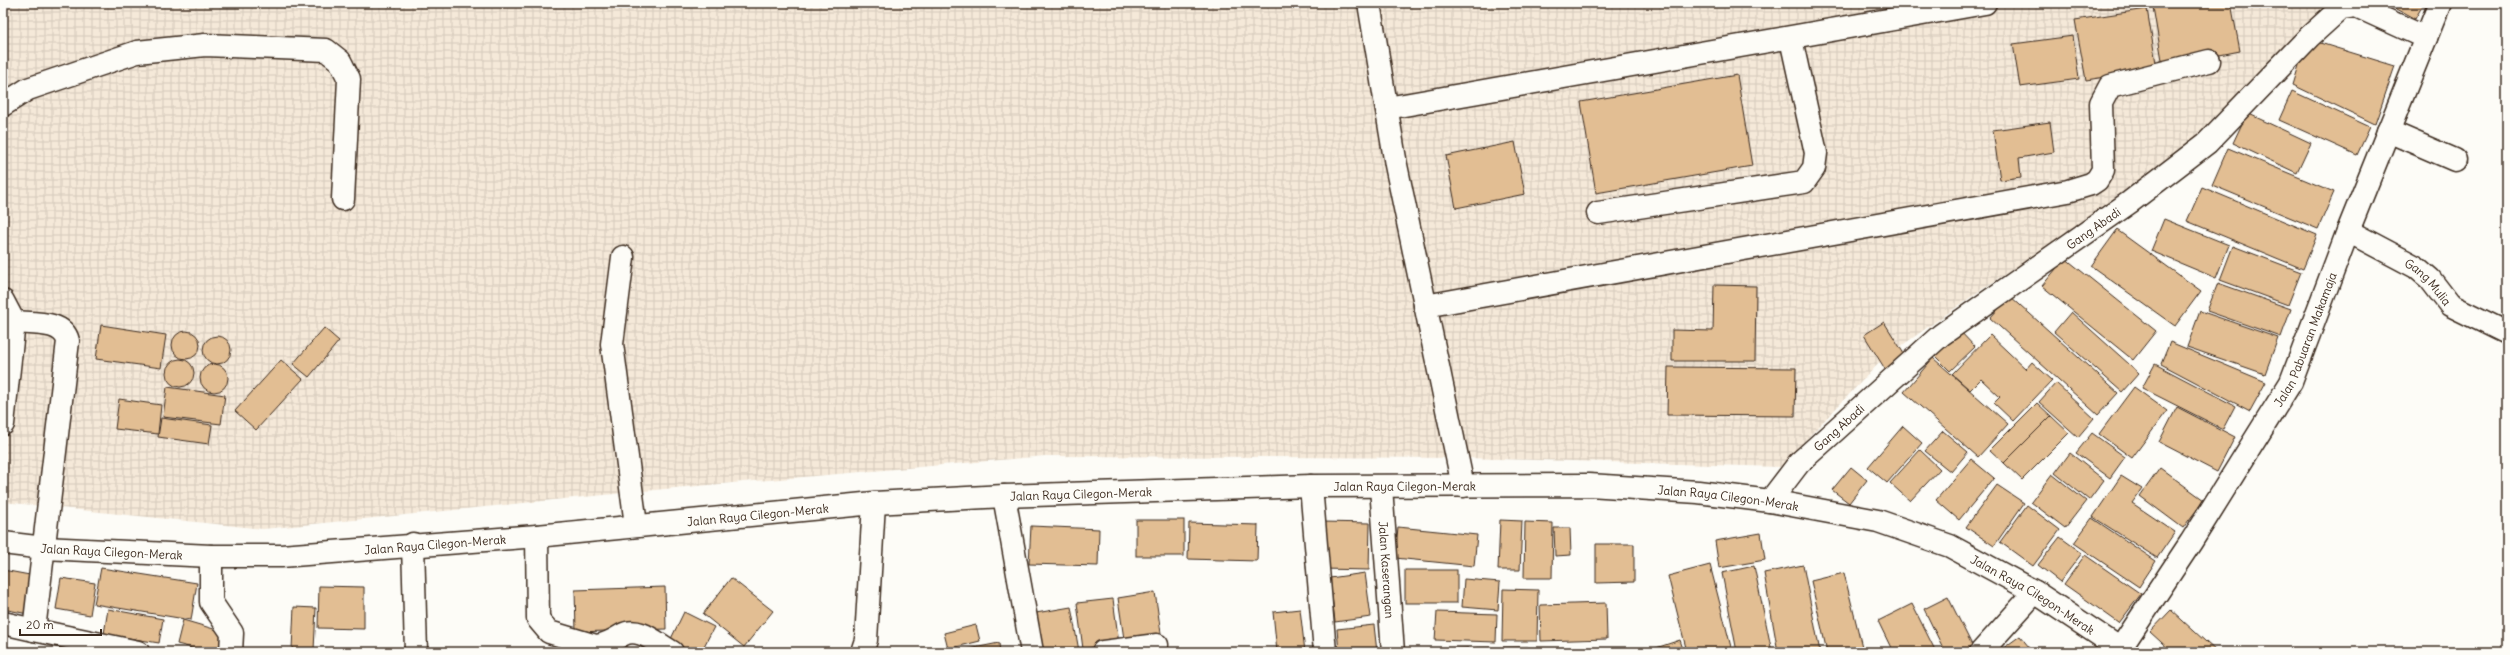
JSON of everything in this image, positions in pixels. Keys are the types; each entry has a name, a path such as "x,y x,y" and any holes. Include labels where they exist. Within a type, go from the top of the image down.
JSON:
{"main road":[{"path":"1369,3 1387,108 1425,306 1463,486"},
{"path":"1387,108 1791,39 1985,3"},
{"name":"Jalan Pabuaran Makamaja","path":"2123,650 2291,382 2348,231 2440,3"},
{"name":"Gang Abadi","path":"1770,501 1799,464 1941,335 2130,202 2207,143 2309,37 2341,8 2356,6 2426,38"},
{"path":"1598,213 1804,182 1814,168 1816,153 1791,39"},
{"path":"3,105 28,89 137,52 205,45 326,50 340,61 349,79 343,199"},
{"path":"1425,306 2060,193 2091,184 2097,180 2103,170 2101,103 2110,86 2210,61"},
{"path":"2388,131 2455,160"},
{"name":"Gang Mulia","path":"2348,231 2416,267 2430,279 2450,305 2507,333"},
{"path":"623,257 612,344 636,525"},
{"path":"3,301 14,322 3,424"},
{"path":"14,322 57,327 66,335 68,341 34,630"},
{"name":"Jalan Raya Cilegon-Merak","path":"3,542 44,548 211,556 281,556 413,544 537,536 636,525 874,503 1004,496 1311,486 1381,487 1589,485 1698,492 1770,501 1878,521 1950,546 2035,592 2123,650"},
{"path":"1311,486 1325,652"},
{"name":"Jalan Kaserangan","path":"1381,487 1394,652"},
{"path":"1004,496 1032,652"},
{"path":"862,652 866,640 874,503"},
{"path":"537,536 537,614 538,619 549,632 596,646 604,645 626,632 638,632 672,652"},
{"path":"413,544 416,652"},
{"path":"211,556 212,602 232,633 231,652"},
{"path":"1981,652 2035,592"},
{"path":"3,623 138,652"},
{"path":"1103,652 1157,645"}],"shaded area":[{"path":"3,3 2331,3 2292,54 2144,184 1978,292 1884,358 1780,467 1465,458 1045,456 675,488 263,529 3,502"}],"building":[{"path":"2175,3 2231,3 2240,51 2163,66 2153,7"},
{"path":"2386,3 2424,3 2415,19"},
{"path":"2147,9 2157,69 2086,80 2075,20"},
{"path":"2073,36 2079,79 2020,87 2013,44"},
{"path":"2307,39 2395,66 2375,124 2293,85"},
{"path":"1737,75 1752,166 1596,193 1581,102"},
{"path":"2292,91 2370,127 2357,155 2279,120"},
{"path":"2247,113 2311,143 2297,173 2233,143"},
{"path":"2050,122 2054,152 2019,158 2021,177 2000,180 1993,130"},
{"path":"1515,142 1525,194 1456,208 1446,156"},
{"path":"2228,148 2334,192 2318,229 2212,185"},
{"path":"2202,187 2317,235 2303,269 2187,221"},
{"path":"2164,219 2229,245 2216,278 2151,251"},
{"path":"2117,230 2201,291 2175,326 2091,266"},
{"path":"2233,246 2301,272 2288,305 2220,280"},
{"path":"2065,258 2156,331 2133,360 2042,286"},
{"path":"2218,283 2291,309 2281,337 2207,311"},
{"path":"1714,285 1756,286 1755,361 1672,361 1672,330 1713,331"},
{"path":"2010,296 2118,393 2098,415 1990,318"},
{"path":"2200,311 2278,338 2265,374 2187,347"},
{"path":"2071,312 2139,373 2122,392 2054,332"},
{"path":"1884,322 1906,357 1885,369 1864,335"},
{"path":"101,325 166,335 161,368 96,359"},
{"path":"324,328 339,341 309,377 293,364"},
{"path":"1958,329 1975,347 1950,371 1933,354"},
{"path":"186,331 196,335 200,345 196,355 186,359 176,355 172,345 176,335"},
{"path":"1990,335 2026,369 2032,362 2052,380 2013,421 1994,403 2000,397 1981,379 1970,390 1952,374"},
{"path":"217,336 227,340 231,350 227,360 217,364 207,360 203,350 207,340"},
{"path":"2170,342 2266,382 2250,411 2161,364"},
{"path":"1933,358 2008,424 1978,457 1904,392"},
{"path":"180,359 190,363 194,373 190,383 180,387 170,383 166,373 170,363"},
{"path":"281,360 303,379 256,430 235,411"},
{"path":"214,364 224,368 228,378 224,388 214,392 204,388 200,378 204,368"},
{"path":"2155,364 2235,406 2223,429 2142,388"},
{"path":"1668,367 1796,368 1795,416 1667,415"},
{"path":"2056,383 2094,418 2078,437 2039,402"},
{"path":"167,387 225,395 221,424 163,417"},
{"path":"2134,387 2167,411 2132,458 2099,434"},
{"path":"119,399 161,405 158,434 115,429"},
{"path":"2037,403 2051,416 2004,463 1990,450"},
{"path":"2177,407 2235,437 2217,472 2159,442"},
{"path":"2051,416 2069,433 2022,480 2004,463"},
{"path":"161,418 212,425 209,444 158,437"},
{"path":"1903,426 1922,443 1887,483 1868,467"},
{"path":"1943,431 1968,452 1951,472 1925,451"},
{"path":"2092,433 2125,457 2110,478 2076,453"},
{"path":"1920,450 1940,469 1910,501 1890,483"},
{"path":"2070,453 2104,480 2089,500 2055,473"},
{"path":"1971,459 1994,478 1959,520 1936,500"},
{"path":"1851,467 1867,480 1849,503 1832,490"},
{"path":"2160,468 2204,500 2183,528 2140,496"},
{"path":"2052,474 2086,501 2065,528 2031,502"},
{"path":"2121,476 2142,489 2132,503 2175,532 2157,558 2093,517"},
{"path":"1997,485 2024,503 1994,546 1966,527"},
{"path":"2027,505 2060,530 2033,566 2000,542"},
{"path":"2092,518 2156,561 2139,587 2074,543"},
{"path":"1136,520 1184,520 1184,556 1136,556"},
{"path":"1500,520 1522,521 1520,570 1498,570"},
{"path":"1322,522 1370,523 1369,570 1322,569"},
{"path":"1525,522 1553,523 1552,578 1524,578"},
{"path":"1189,523 1258,525 1257,561 1188,559"},
{"path":"1031,526 1099,529 1098,566 1029,564"},
{"path":"1398,527 1477,535 1474,566 1395,558"},
{"path":"1554,528 1570,528 1571,555 1555,556"},
{"path":"1761,533 1765,560 1719,568 1715,541"},
{"path":"2060,537 2082,553 2060,582 2038,565"},
{"path":"1596,544 1634,544 1634,582 1596,583"},
{"path":"2085,555 2141,594 2119,623 2064,584"},
{"path":"1710,565 1732,651 1687,652 1668,576"},
{"path":"1803,565 1820,652 1778,652 1764,573"},
{"path":"1754,566 1772,652 1737,652 1722,573"},
{"path":"101,568 197,583 191,620 94,604"},
{"path":"3,570 35,576 28,614 3,609"},
{"path":"1405,570 1457,570 1457,603 1405,603"},
{"path":"1365,573 1371,617 1335,622 1330,578"},
{"path":"1844,573 1862,647 1840,652 1827,652 1811,581"},
{"path":"61,578 95,583 90,615 56,609"},
{"path":"731,578 773,611 744,647 703,614"},
{"path":"1464,579 1500,582 1498,610 1462,607"},
{"path":"319,586 364,587 364,629 318,628"},
{"path":"665,587 666,629 576,632 575,590"},
{"path":"1503,589 1538,590 1537,641 1502,641"},
{"path":"1155,592 1162,640 1125,646 1118,598"},
{"path":"1948,597 1975,651 1974,652 1945,652 1924,609"},
{"path":"1113,599 1119,644 1083,649 1077,603"},
{"path":"1606,603 1607,639 1541,641 1540,605"},
{"path":"1912,604 1936,652 1893,652 1878,621"},
{"path":"294,607 316,608 314,650 292,649"},
{"path":"1071,607 1079,651 1043,652 1036,613"},
{"path":"108,609 163,619 159,643 104,634"},
{"path":"1300,609 1305,652 1277,652 1273,612"},
{"path":"2171,610 2217,652 2172,652 2150,632"},
{"path":"684,612 714,627 701,652 678,652 667,647"},
{"path":"1437,612 1497,614 1496,642 1435,640"},
{"path":"183,620 224,632 218,652 208,652 177,644"},
{"path":"976,625 980,641 948,649 944,633"},
{"path":"1374,625 1377,652 1339,652 1337,629"},
{"path":"2020,636 2033,652 1998,652"},
{"path":"1680,640 1684,652 1644,652"},
{"path":"999,643 1000,652 954,652"},
{"path":"1528,647 1528,652 1476,652 1476,648"},
{"path":"1468,648 1468,652 1411,652 1411,650"},
{"path":"1626,648 1627,652 1610,652"}]}
